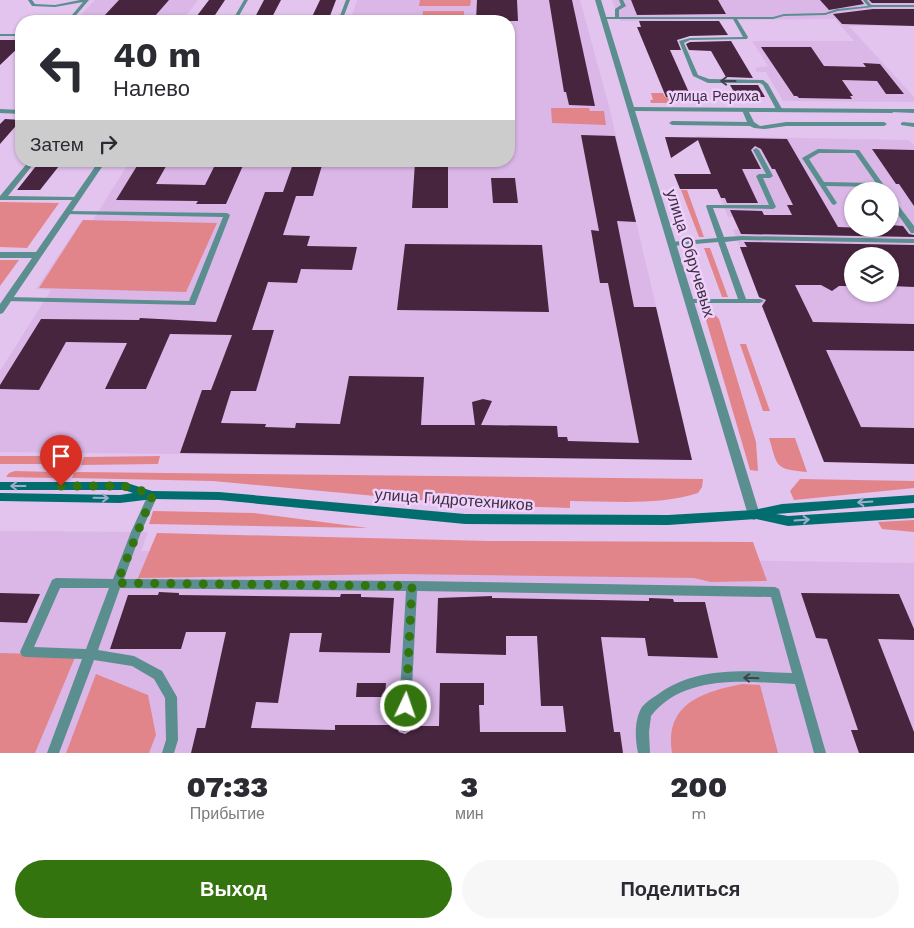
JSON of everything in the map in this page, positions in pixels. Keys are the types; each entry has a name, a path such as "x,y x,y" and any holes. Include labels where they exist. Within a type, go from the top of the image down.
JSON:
{"street":[{"name":"улица Обручевых","path":"598,0 754,515"},
{"name":"улица Рериха","path":"631,108 892,111"},
{"path":"0,311 99,167"},
{"path":"0,255 38,255"},
{"name":"улица Гидротехников","path":"0,486 124,486 153,494"},
{"name":"улица Гидротехников","path":"0,497 120,499 153,494 228,497 504,521 668,520 754,515 782,508 914,498"},
{"name":"улица Гидротехников","path":"754,515 788,521 914,513"}],"lane":[{"path":"30,0 34,5 54,6 87,0 74,15"},
{"path":"237,15 246,0"},
{"path":"342,15 348,0"},
{"path":"618,18 617,8 624,6 621,0"},
{"path":"865,0 870,6"},
{"path":"896,0 902,6"},
{"path":"604,18 763,18 784,15 825,14 837,10 865,9 870,6 914,6"},
{"path":"780,9 784,15"},
{"path":"680,18 677,12 754,12 784,15"},
{"path":"734,18 745,38 690,39 680,44 698,79 708,81 761,81"},
{"path":"763,18 775,22"},
{"path":"0,35 15,35"},
{"path":"757,74 780,109"},
{"path":"744,110 751,124"},
{"path":"0,111 15,112"},
{"path":"892,111 914,111"},
{"path":"672,123 751,124 771,127 786,124 884,124"},
{"path":"903,124 914,125"},
{"path":"743,301 709,206 773,207 759,176 770,176 756,150"},
{"path":"834,203 805,158 818,151 856,152 878,182"},
{"path":"1,198 28,167"},
{"path":"822,184 844,184"},
{"path":"1,198 76,200"},
{"path":"899,210 914,231"},
{"path":"8,299 192,303 227,215 67,213"},
{"path":"672,244 742,238 914,241"},
{"path":"690,301 760,301"},
{"path":"53,753 117,583 153,494"},
{"path":"168,753 172,740 171,697 158,675 134,661 90,654 26,652 56,583 775,592 820,753"},
{"path":"404,726 412,586"},
{"path":"644,753 641,741 646,712 669,690 689,682 724,677 800,679"}],"shaded area":[{"path":"95,0 198,0 187,15 81,15"},
{"path":"357,0 580,0 609,106 692,460 0,452 0,371 51,290 36,289 82,220 93,220 126,167 515,167 515,15 352,15"},
{"path":"420,0 471,0 470,6 419,6"},
{"path":"612,0 914,0 914,26 849,26 914,97 914,102 783,101 766,72 757,72 755,68 768,66 752,41 854,41 835,19 620,21"},
{"path":"423,11 464,11 464,15 423,15"},
{"path":"651,93 663,93 665,97 687,98 689,103 651,103 650,100 653,100"},
{"path":"551,108 589,108 590,111 604,111 606,125 552,123"},
{"path":"696,136 909,140 914,145 914,464 824,462 733,229 738,229 733,217 728,217"},
{"path":"681,190 687,190 704,237 699,237"},
{"path":"0,202 59,203 27,248 0,247"},
{"path":"83,220 217,223 186,292 39,288"},
{"path":"704,248 710,248 728,297 722,297"},
{"path":"0,260 19,260 0,286"},
{"path":"702,306 707,306 719,319 756,442 758,471 750,470"},
{"path":"740,344 746,344 770,411 763,411"},
{"path":"769,438 795,438 807,472 788,470 779,465"},
{"path":"0,456 65,456 62,464 0,464"},
{"path":"160,456 158,464 81,465 84,457"},
{"path":"15,471 56,473 53,478 6,477 9,473"},
{"path":"74,473 703,479 702,487 698,493 683,497 635,502 570,501 570,508 473,505 213,481 72,478"},
{"path":"800,479 914,481 914,488 794,500 790,491"},
{"path":"153,511 254,513 368,528 149,524"},
{"path":"914,520 914,532 882,529 878,522"},
{"path":"0,531 148,532 141,551 914,563 914,753 0,753"},
{"path":"157,533 490,541 753,542 767,581 711,582 694,578 400,574 138,578"},
{"path":"0,653 76,655 35,753 0,753"},
{"path":"96,674 148,695 156,735 149,753 66,753"},
{"path":"742,684 760,685 778,753 672,753 671,736 674,723 680,712 689,703 713,691"}],"building":[{"path":"119,0 169,0 156,15 105,15"},
{"path":"209,0 225,0 215,15 198,15"},
{"path":"264,0 281,0 273,15 256,15"},
{"path":"320,0 336,0 330,15 313,15"},
{"path":"477,0 517,0 518,21 515,21 515,15 476,15"},
{"path":"549,0 572,0 595,106 569,105 566,92 564,92"},
{"path":"631,0 718,0 726,14 637,15"},
{"path":"820,0 861,0 864,4 829,10"},
{"path":"869,0 914,0 914,3 872,3"},
{"path":"873,9 914,9 914,26 842,24 833,14"},
{"path":"639,21 719,21 728,35 690,36 677,40 681,50 670,50 691,97 666,97 637,27 641,27"},
{"path":"0,40 15,40 15,51 0,65"},
{"path":"731,41 753,78 726,77 711,51 689,50 686,44 690,42"},
{"path":"761,47 811,47 824,66 866,67 863,63 880,64 904,94 886,94 877,81 842,80 853,96 850,96 852,99 799,98 794,96"},
{"path":"730,85 758,85 765,97 737,97"},
{"path":"5,119 15,120 15,127 0,144 0,124"},
{"path":"581,135 615,136 636,222 617,221 634,307 656,307 692,460 180,453 202,390 211,390 232,335 170,334 146,389 105,389 127,343 66,342 39,390 0,389 0,385 41,319 139,320 140,318 216,322 265,192 283,192 292,167 322,167 313,196 296,196 283,235 310,236 307,246 357,247 352,270 301,269 297,283 268,282 252,330 274,330 256,391 231,391 221,423 266,424 265,427 295,428 296,423 340,424 349,376 424,377 421,425 475,425 472,402 483,399 492,401 481,425 557,426 558,437 567,437 568,441 639,443 608,283 600,283 591,230 599,231"},
{"path":"665,137 787,139 838,227 844,227 844,236 741,234 730,210 762,211 764,215 792,215 787,205 793,205 775,169 772,169 761,149 755,146 751,150 761,169 742,169 758,203 727,203 725,198 721,198 717,189 680,189 674,174 711,174 698,140 671,158"},
{"path":"872,149 914,150 914,206 899,182 895,182"},
{"path":"35,167 58,167 40,190 17,190"},
{"path":"136,167 166,167 156,184 205,185 214,167 242,167 226,204 196,204 198,201 116,200"},
{"path":"415,167 448,167 448,208 412,208"},
{"path":"491,178 515,178 518,203 493,203"},
{"path":"899,226 903,226 914,237 899,237"},
{"path":"744,242 914,245 914,287 899,286 899,247 844,247 844,286 839,286 832,291 821,285 795,285 813,322 914,324 914,351 826,350 861,427 914,428 914,464 824,462 762,306 766,300 759,297 740,247 747,247"},
{"path":"405,244 542,245 549,312 397,310"},
{"path":"159,592 179,593 179,595 340,597 341,594 361,594 361,597 394,598 390,653 319,652 322,633 290,633 278,703 256,702 251,728 335,730 335,725 396,725 399,732 405,734 410,731 412,726 439,726 440,683 484,683 484,705 479,705 480,732 566,732 563,706 541,706 537,636 506,636 506,655 436,653 438,598 492,596 492,598 649,601 649,598 673,599 674,602 705,602 718,658 648,656 645,638 601,637 614,732 620,732 623,753 191,753 197,728 205,728 226,632 186,632 181,649 110,649 128,595 158,595"},
{"path":"0,593 40,594 27,623 0,622"},
{"path":"801,593 899,594 914,629 914,640 878,639 914,732 914,753 859,753 851,730 858,730 827,639 816,638"},
{"path":"357,683 386,683 385,697 356,697"}],"route":[{"path":"61,486 124,486 153,494 136,532 117,583 412,586 406,706"}]}
